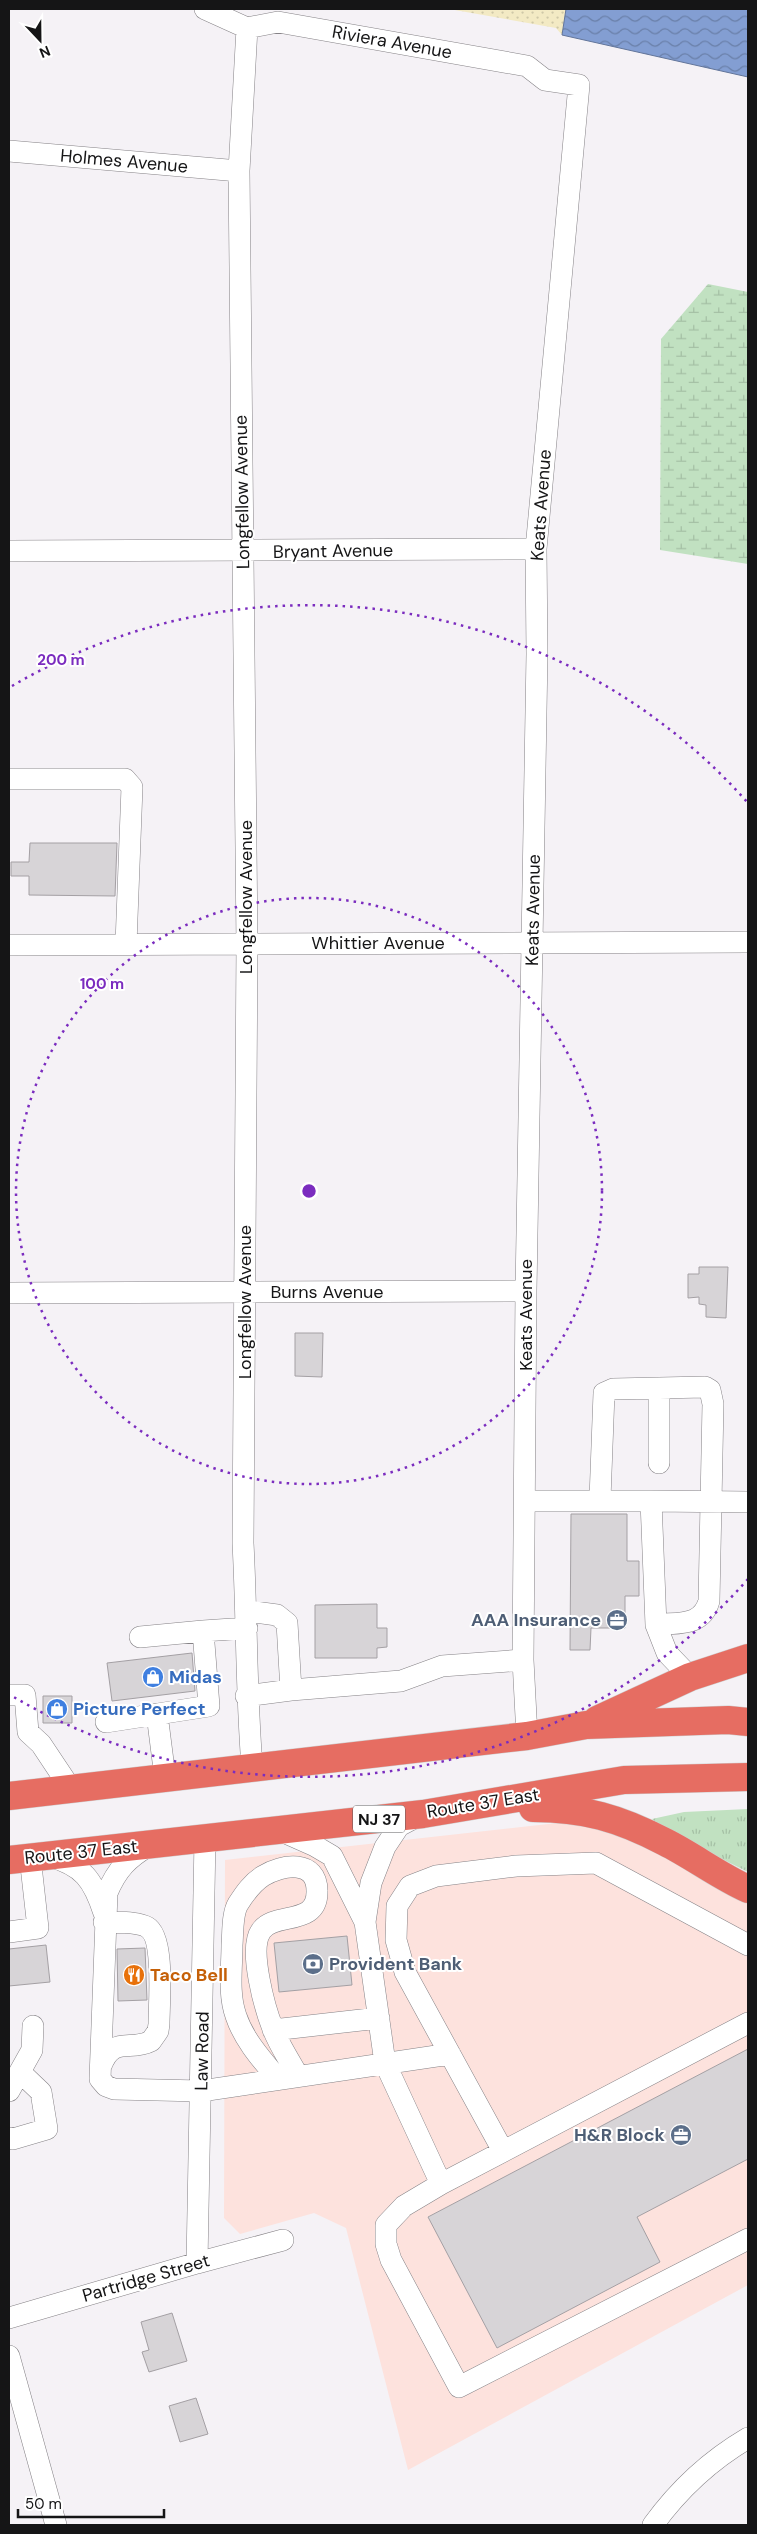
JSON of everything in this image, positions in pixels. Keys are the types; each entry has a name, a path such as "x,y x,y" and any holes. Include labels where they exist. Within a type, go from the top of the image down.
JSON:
{"highway":[{"path":"586,1725 690,1678 748,1658"},
{"path":"9,1796 252,1766 527,1736 586,1725 748,1722"},
{"name":"Route 37 East","path":"28,1858 423,1814 624,1780 748,1777"},
{"path":"458,1807 568,1808 606,1816 664,1841 748,1889"}],"street":[{"path":"205,9 247,28"},
{"name":"Riviera Avenue","path":"247,28 278,22 527,66 545,80 579,86"},
{"name":"Longfellow Avenue","path":"247,28 239,170 247,944 243,1543 247,1620 246,1696 252,1766"},
{"name":"Keats Avenue","path":"527,1736 523,1660 526,1500 526,1291 537,654 536,549 579,86"},
{"name":"Holmes Avenue","path":"9,151 239,170"},
{"name":"Bryant Avenue","path":"9,551 243,552 536,549"},
{"path":"9,779 125,779 132,787 126,944"},
{"name":"Whittier Avenue","path":"9,945 748,942"},
{"name":"Burns Avenue","path":"9,1293 526,1291"},
{"path":"600,1500 604,1393 613,1389 659,1388 705,1388 712,1392 709,1601 706,1611 695,1621 656,1625"},
{"path":"659,1388 659,1462"},
{"path":"526,1500 748,1502"},
{"path":"651,1501 656,1625 667,1653 690,1678"},
{"path":"140,1637 203,1631 277,1614 287,1623 291,1690"},
{"path":"106,1722 209,1706 203,1631"},
{"path":"246,1696 291,1690 402,1681 442,1666 523,1660"},
{"path":"9,1695 25,1695 28,1732 41,1744 71,1788"},
{"path":"157,1714 165,1777"},
{"path":"423,1814 399,1826 385,1847 371,1883 365,1922 385,2064 441,2184"},
{"path":"281,1831 332,1856 365,1922"},
{"name":"Law Road","path":"197,2263 206,1839"},
{"path":"150,1845 136,1853 116,1874 107,1893 100,2078 106,2086 114,2089 201,2091 450,2054"},
{"path":"9,1932 38,1928 28,1858 71,1863 86,1877 97,1893 105,1919"},
{"path":"503,2151 405,1972 396,1940 397,1906 410,1886 436,1876 516,1866 596,1863 748,1945"},
{"path":"282,1867 300,1867 309,1871 316,1880 317,1892 314,1905 303,1915 262,1928 256,1940 260,1982 288,2078 252,2047 236,2017 232,1995 233,1934 236,1908 246,1890 262,1876 282,1867"},
{"path":"101,2066 104,2056 114,2048 126,2044 146,2044 151,2041 158,2031 159,2024 158,1952 154,1934 143,1925 105,1919"},
{"path":"273,2030 379,2018"},
{"path":"748,2023 503,2151 404,2206 386,2225 386,2244 391,2260 458,2387 748,2239"},
{"path":"9,2091 32,2050 33,2026"},
{"path":"9,2138 47,2129 41,2092 20,2072"},
{"name":"Partridge Street","path":"9,2318 283,2240"},
{"path":"9,2356 56,2525"},
{"path":"653,2525 672,2498 702,2469 748,2438"}],"shaded area":[{"path":"566,1822 623,1832 748,1903 748,2285 408,2470 346,2228 314,2213 240,2234 224,2218 225,1860"}],"green space":[{"path":"708,284 748,292 748,564 660,550 661,339"},
{"path":"748,1809 748,1872 670,1833 652,1819 684,1812"}],"sand":[{"path":"449,9 566,9 562,35 556,28"}],"water":[{"path":"566,9 748,9 748,77 562,35"}],"building":[{"path":"30,843 117,843 115,896 29,895 29,876 11,876 11,862 29,862"},
{"path":"699,1267 728,1267 726,1318 706,1317 706,1305 699,1304 699,1297 688,1298 688,1274 699,1274"},
{"path":"295,1333 323,1333 322,1377 295,1376"},
{"path":"571,1514 627,1514 627,1561 639,1561 639,1596 625,1596 625,1628 591,1628 590,1650 570,1650"},
{"path":"377,1604 377,1628 387,1628 387,1647 377,1648 377,1658 315,1658 315,1605"},
{"name":"Midas","path":"192,1653 195,1691 112,1701 107,1663"},
{"path":"43,1696 72,1696 72,1723 43,1723"},
{"name":"Provident Bank","path":"347,1936 352,1985 279,1992 274,1943"},
{"path":"46,1945 50,1982 9,1986 9,1949"},
{"name":"Taco Bell","path":"145,1948 147,2000 118,2001 117,1949"},
{"path":"748,2049 748,2159 637,2217 660,2262 497,2348 428,2217"},
{"path":"172,2313 187,2361 149,2372 142,2352 149,2350 141,2322"},
{"path":"196,2398 208,2434 180,2442 169,2406"}],"place":[{"name":"AAA Insurance","path":"617,1620"},
{"name":"Midas","path":"153,1677"},
{"name":"Picture Perfect","path":"57,1709"},
{"name":"Provident Bank","path":"313,1964"},
{"name":"Taco Bell","path":"134,1975"},
{"name":"H&R Block","path":"681,2135"}]}
